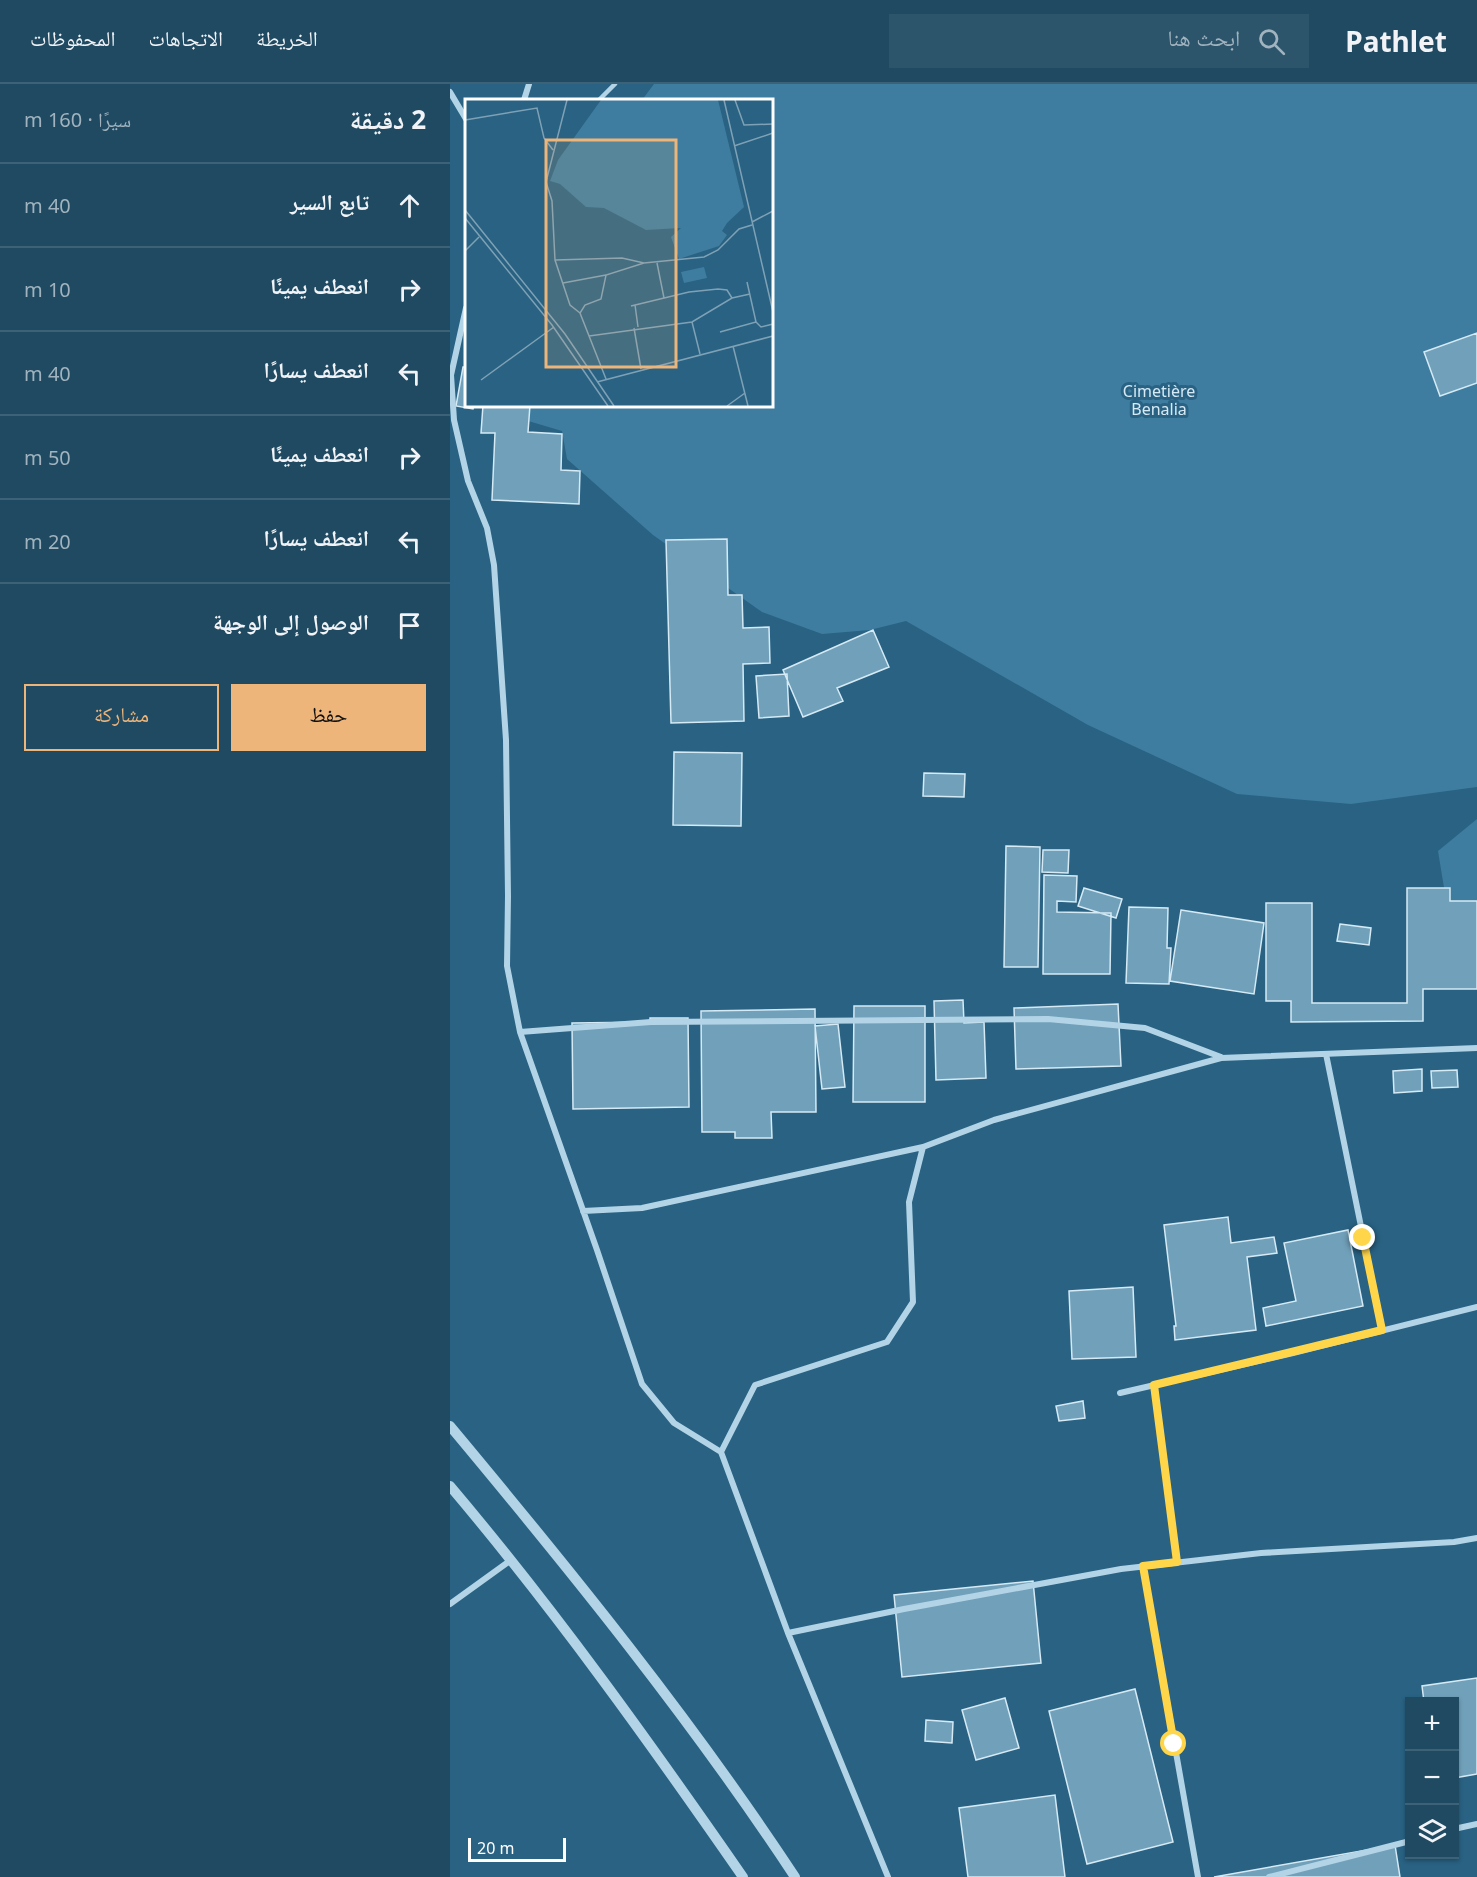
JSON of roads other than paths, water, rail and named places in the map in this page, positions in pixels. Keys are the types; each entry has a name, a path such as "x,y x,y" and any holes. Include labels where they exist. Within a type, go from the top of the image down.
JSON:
{"street":[{"path":"524,99 529,84"},
{"path":"450,92 465,117"},
{"path":"465,312 451,375 454,420 468,481 487,528 495,565 506,740 507,966 520,1032 642,1384 674,1424 721,1452 788,1633 888,1877"},
{"path":"520,1032 651,1022 1048,1019 1145,1028 1221,1058"},
{"path":"583,1211 642,1208 923,1147 994,1120 1221,1058 1477,1048"},
{"path":"1326,1054 1382,1330"},
{"path":"721,1452 755,1385 887,1342 913,1302 909,1202 923,1147"},
{"path":"1120,1393 1477,1307"},
{"path":"1154,1385 1177,1562"},
{"path":"450,1426 603,1614 704,1748 795,1877"},
{"path":"450,1486 511,1560 667,1767 743,1877"},
{"path":"788,1633 904,1609 1143,1566 1261,1553 1454,1542 1477,1538"},
{"path":"450,1604 511,1560"},
{"path":"1143,1566 1198,1877"},
{"path":"1459,1828 1477,1824"},
{"path":"1269,1877 1405,1842"}],"lane":[{"path":"600,99 615,84"}],"park label":[{"name":"Cimetière Benalia","path":"1159,400"}]}
